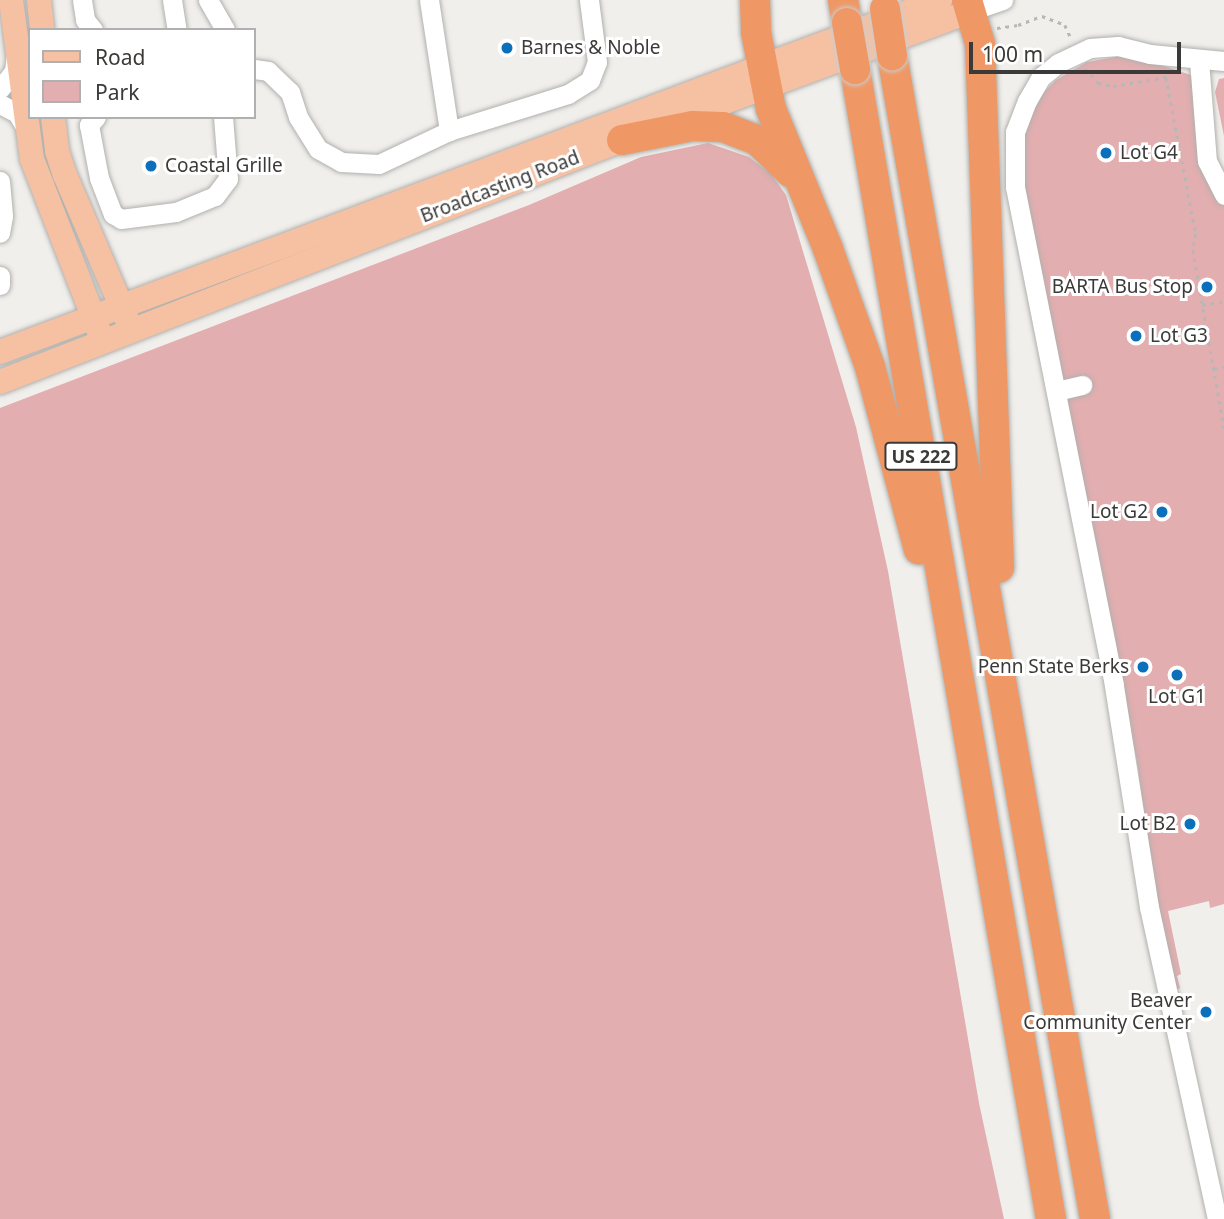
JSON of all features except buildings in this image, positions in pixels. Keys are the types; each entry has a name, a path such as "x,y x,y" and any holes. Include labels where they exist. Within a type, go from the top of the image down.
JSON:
{"highway":[{"path":"755,0 756,32 771,109 842,288 874,379 913,525 987,843"},
{"name":"US 222","path":"884,4 1096,1219"},
{"name":"US 222","path":"845,12 1051,1219"},
{"path":"971,13 981,72 996,522 1014,749"},
{"path":"622,140 693,126 710,125 733,129 766,147 804,192"}],"main road":[{"path":"11,0 29,131 40,182 103,342"},
{"path":"38,0 42,28"},
{"name":"Broadcasting Road","path":"0,382 622,140 940,0"},
{"name":"Broadcasting Road","path":"0,352 121,306 764,76 971,13"},
{"path":"55,119 57,151 65,175 131,331"}],"street":[{"path":"82,0 85,20 91,28"},
{"path":"172,0 177,28"},
{"path":"208,0 224,28"},
{"path":"429,0 449,131"},
{"path":"256,69 268,71 290,92 298,117 318,149 341,162 379,164 449,131 568,94 590,80 597,62 589,0"},
{"name":"Broadcasting Road","path":"971,13 1003,0"},
{"path":"0,89 14,71 17,47"},
{"path":"1217,1219 1149,907 1114,685 1015,187 1015,132 1027,101 1041,77 1090,48 1118,47 1199,60 1224,61"},
{"path":"1199,60 1224,47"},
{"path":"1199,60 1207,161 1224,195"},
{"path":"0,104 17,113 29,131"},
{"path":"94,119 89,125 99,178 113,214 121,219 176,212 215,196 228,179 223,119"},
{"path":"0,181 3,216 0,233"},
{"path":"0,276 0,285"},
{"path":"1056,391 1082,385"}],"path":[{"path":"971,13 1018,25 1042,16 1065,25 1087,73 1105,85 1166,77 1196,234 1193,250 1224,428"},
{"path":"1202,305 1224,301"},
{"path":"1214,369 1224,367"}],"green space":[{"path":"1121,56 1140,58 1191,75 1224,203 1224,904 1210,908 1209,901 1168,911 1181,974 1177,976 1180,988 1175,990 1161,932 1137,762 1026,207 1021,156 1023,131 1031,105 1056,80 1087,62"},
{"path":"1224,78 1224,136 1215,92 1219,79"},
{"path":"708,143 749,157 771,174 786,195 856,427 888,571 979,1103 1004,1219 0,1219 0,408 529,205 641,157"}],"place":[{"name":"Barnes & Noble","path":"507,48"},
{"name":"Lot G4","path":"1106,153"},
{"name":"Coastal Grille","path":"151,166"},
{"name":"BARTA Bus Stop","path":"1207,287"},
{"name":"Lot G3","path":"1136,336"},
{"name":"Lot G2","path":"1162,512"},
{"name":"Penn State Berks","path":"1143,667"},
{"name":"Lot G1","path":"1177,675"},
{"name":"Lot B2","path":"1190,824"},
{"name":"Beaver Community Center","path":"1206,1012"}]}
